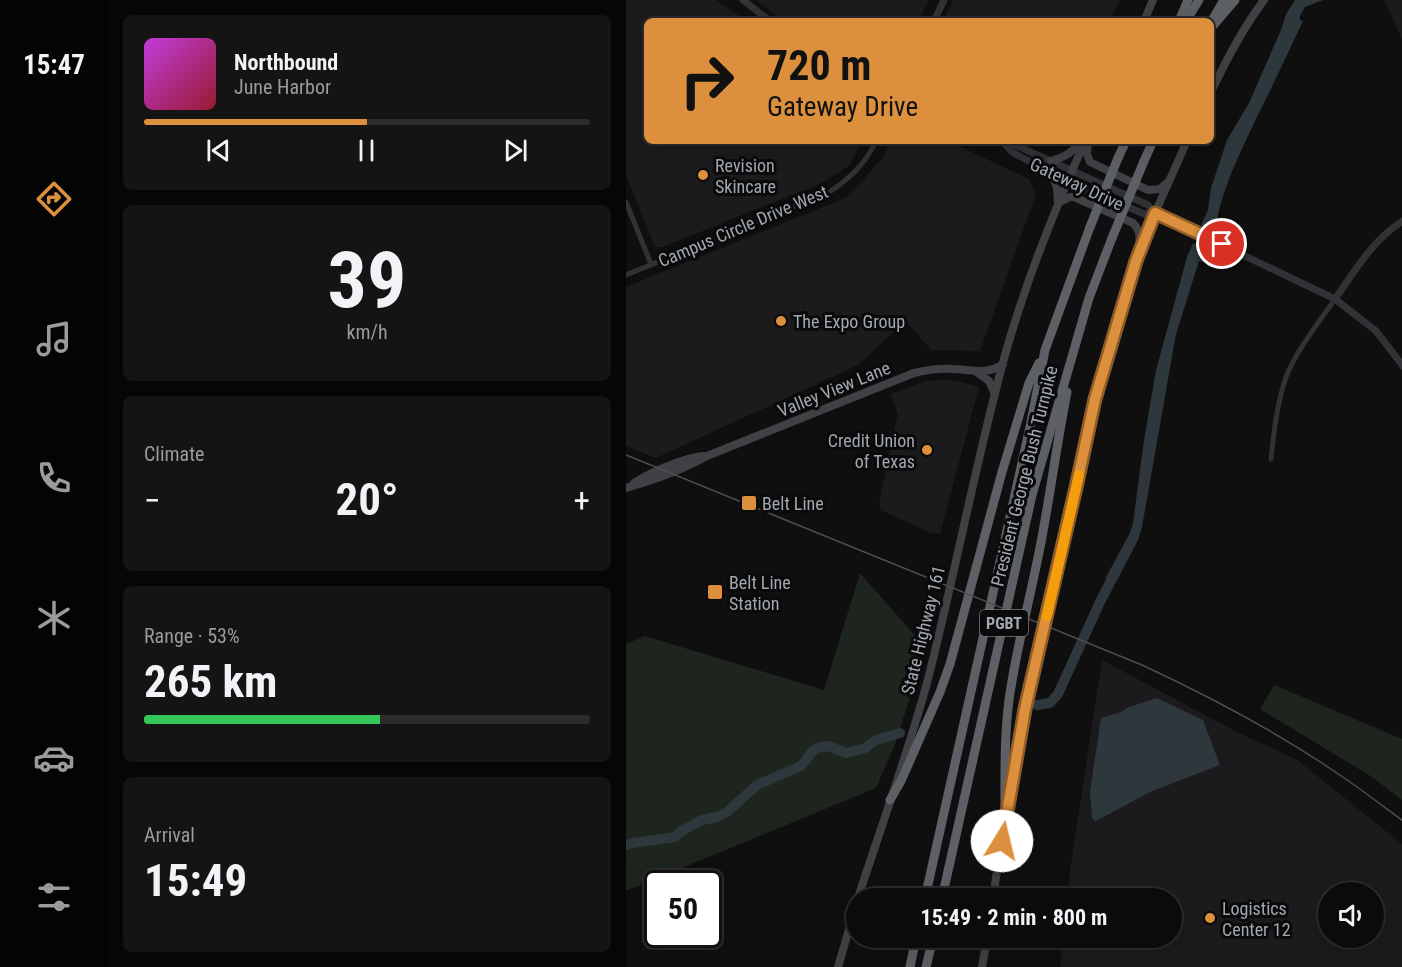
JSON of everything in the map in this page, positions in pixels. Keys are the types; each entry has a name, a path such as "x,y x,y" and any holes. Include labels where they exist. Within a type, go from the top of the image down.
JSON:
{"highway":[{"path":"1180,18 1188,0"},
{"path":"1188,18 1199,0"},
{"path":"1213,18 1224,0"},
{"path":"1214,24 1235,0"},
{"name":"President George Bush Turnpike","path":"927,888 1030,427 1045,350 1090,227 1125,144"},
{"name":"President George Bush Turnpike","path":"944,888 1032,495 1089,298 1151,144"},
{"path":"1005,819 1006,727 1013,670 1044,527 1060,427 1073,368 1074,349"},
{"path":"890,800 901,781 950,664 1002,472 1029,383 1045,350"},
{"path":"910,967 914,948"},
{"path":"926,967 931,948"}],"main road":[{"path":"1145,18 1153,0"},
{"path":"1214,86 1231,51 1264,0"},
{"path":"1051,161 1062,158 1082,144"},
{"path":"1003,364 1033,266 1084,144"},
{"path":"1085,144 1090,162 1148,190 1160,189 1170,180"},
{"path":"995,888 1025,709 1095,399 1136,261 1186,144"},
{"path":"1052,174 1058,188 1058,202"},
{"path":"1058,202 1074,197 1133,223 1140,236 1136,261"},
{"name":"Valley View Lane","path":"626,488 645,483 914,373 938,369 990,371 1003,364"},
{"name":"State Highway 161","path":"862,888 927,682 1003,364"},
{"path":"975,371 989,381 995,394"},
{"name":"State Highway 161","path":"838,967 846,940"},
{"path":"982,967 985,948"}],"street":[{"path":"743,0 766,18"},
{"path":"935,18 944,0"},
{"name":"Campus Circle Drive West","path":"626,275 828,193 856,172 874,144"},
{"name":"Gateway Drive","path":"1003,144 1012,152 1067,181 1144,214 1155,213"},
{"name":"Gateway Drive","path":"1010,144 1148,205 1155,213 1335,299 1376,331 1403,366"},
{"path":"626,202 652,264"},
{"path":"1271,459 1275,417 1287,376 1310,335 1367,254 1381,238 1403,221"}],"shaded area":[{"path":"626,0 716,0 743,18 644,18 644,144 860,144 850,165 822,183 663,247 655,247 626,175"},
{"path":"756,0 929,0 920,18 779,18"},
{"path":"953,0 1121,0 1110,18 944,18"},
{"path":"1295,0 1323,0 1305,7 1300,16 1300,20 1303,21 1232,173 1221,202 1215,232 1201,225 1208,210 1211,188 1227,140 1249,103 1286,14"},
{"path":"1384,0 1402,0 1402,39"},
{"path":"890,144 954,144 1029,179 1036,194 980,351 931,350 906,321 858,365 656,458 626,446 626,287 845,198 883,157"},
{"path":"1193,243 1208,249 1204,262 1199,261 1176,334 1142,527 1138,540 1116,582 1105,579 1133,523 1156,370 1187,257"},
{"path":"925,381 958,381 979,387 940,534 931,533 881,510 879,503 898,414 891,394"},
{"path":"860,573 926,648 894,747 876,788 677,870 644,870 644,884 626,891 626,644 645,636 824,690"},
{"path":"1102,660 1241,734 1296,759 1402,844 1402,967 1060,967 1062,948 1182,948 1182,888 1068,888"},
{"path":"1274,685 1402,739 1402,800 1372,777 1260,709"},
{"path":"1157,698 1203,720 1220,765 1150,792 1096,821 1092,818 1090,792 1101,718"}],"waterway":[{"path":"1037,705 1050,703 1058,694 1117,569"},
{"path":"626,845 675,837 681,831 702,820 727,812 757,785 801,766 817,748 828,746 846,753 865,748 876,740 900,733"}],"tram line":[{"path":"626,455 1142,665 1273,733 1323,763 1403,821"}],"slow traffic":[{"path":"1047,616 1079,475"}],"place":[{"name":"Revision Skincare","path":"703,175"},
{"name":"The Expo Group","path":"781,321"},
{"name":"Credit Union of Texas","path":"927,450"},
{"name":"Belt Line","path":"749,503"},
{"name":"Belt Line Station","path":"715,592"},
{"name":"Logistics Center 12","path":"1210,918"}],"route":[{"path":"1002,841 1025,709 1095,399 1136,261 1155,213 1222,244"}]}
